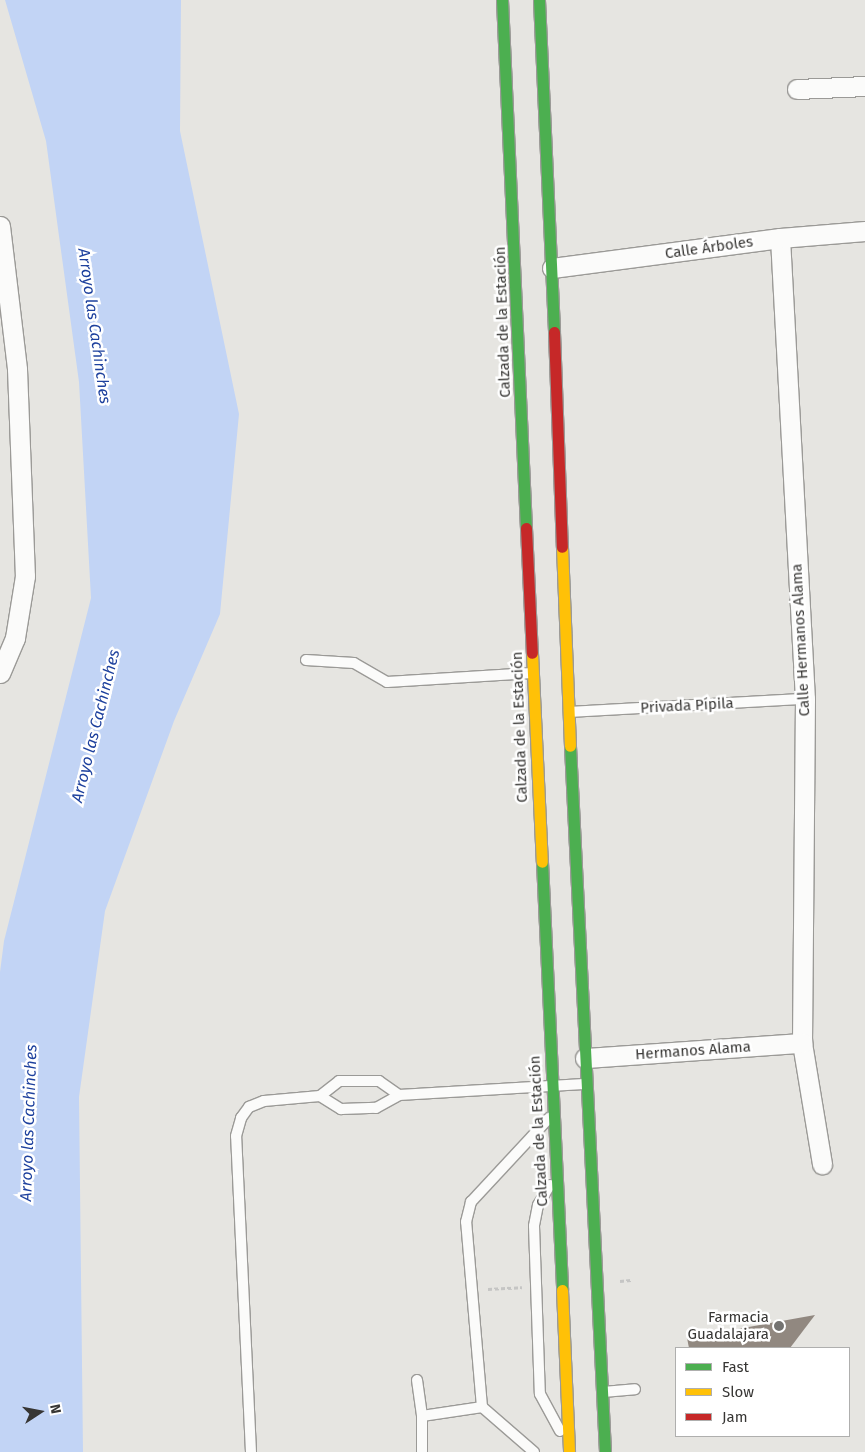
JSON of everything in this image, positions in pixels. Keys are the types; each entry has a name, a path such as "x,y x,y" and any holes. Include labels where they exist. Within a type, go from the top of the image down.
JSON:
{"main road":[{"name":"Calzada de la Estación","path":"502,0 556,1175 549,1308 568,1448"},
{"path":"539,0 552,268 568,712 605,1452"}],"street":[{"path":"796,89 865,86"},
{"path":"0,226 17,369 25,576 15,638 0,672"},
{"name":"Calle Árboles","path":"552,268 780,238 865,231"},
{"name":"Calle Hermanos Alama","path":"780,238 805,699 802,1043 822,1164"},
{"name":"Hermanos Alama","path":"585,1058 802,1043"}],"lane":[{"path":"306,660 354,663 387,682 533,672"},
{"name":"Privada Pípila","path":"568,712 805,699"},
{"path":"251,1452 236,1136 241,1118 249,1107 264,1101 320,1096 339,1081 379,1081 399,1095"},
{"path":"320,1096 341,1109 376,1108 399,1095 586,1084"},
{"path":"534,1452 482,1407 466,1222 472,1202 553,1114"},
{"path":"556,1175 538,1205 534,1226 549,1308 540,1394 568,1448"},
{"path":"417,1380 422,1416 422,1452"},
{"path":"602,1392 635,1389"},
{"path":"422,1416 482,1407"}],"water":[{"name":"Arroyo las Cachinches","path":"5,0 181,0 180,131 239,414 220,614 174,721 105,911 79,1097 83,1452 0,1452 0,972 4,941 91,598 79,382 46,141"}],"building":[{"name":"Farmacia Guadalajara","path":"815,1315 791,1347 689,1347 687,1338"}],"traffic: fast":[{"path":"502,0 526,528"},
{"path":"539,0 554,332"},
{"path":"570,746 605,1452"},
{"path":"542,862 562,1290"}],"traffic: slow":[{"path":"562,547 570,746"},
{"path":"532,653 542,862"},
{"path":"562,1290 569,1452"}],"traffic: jam":[{"path":"554,332 562,547"},
{"path":"526,528 532,653"}],"place":[{"name":"Farmacia Guadalajara","path":"779,1326"}]}
